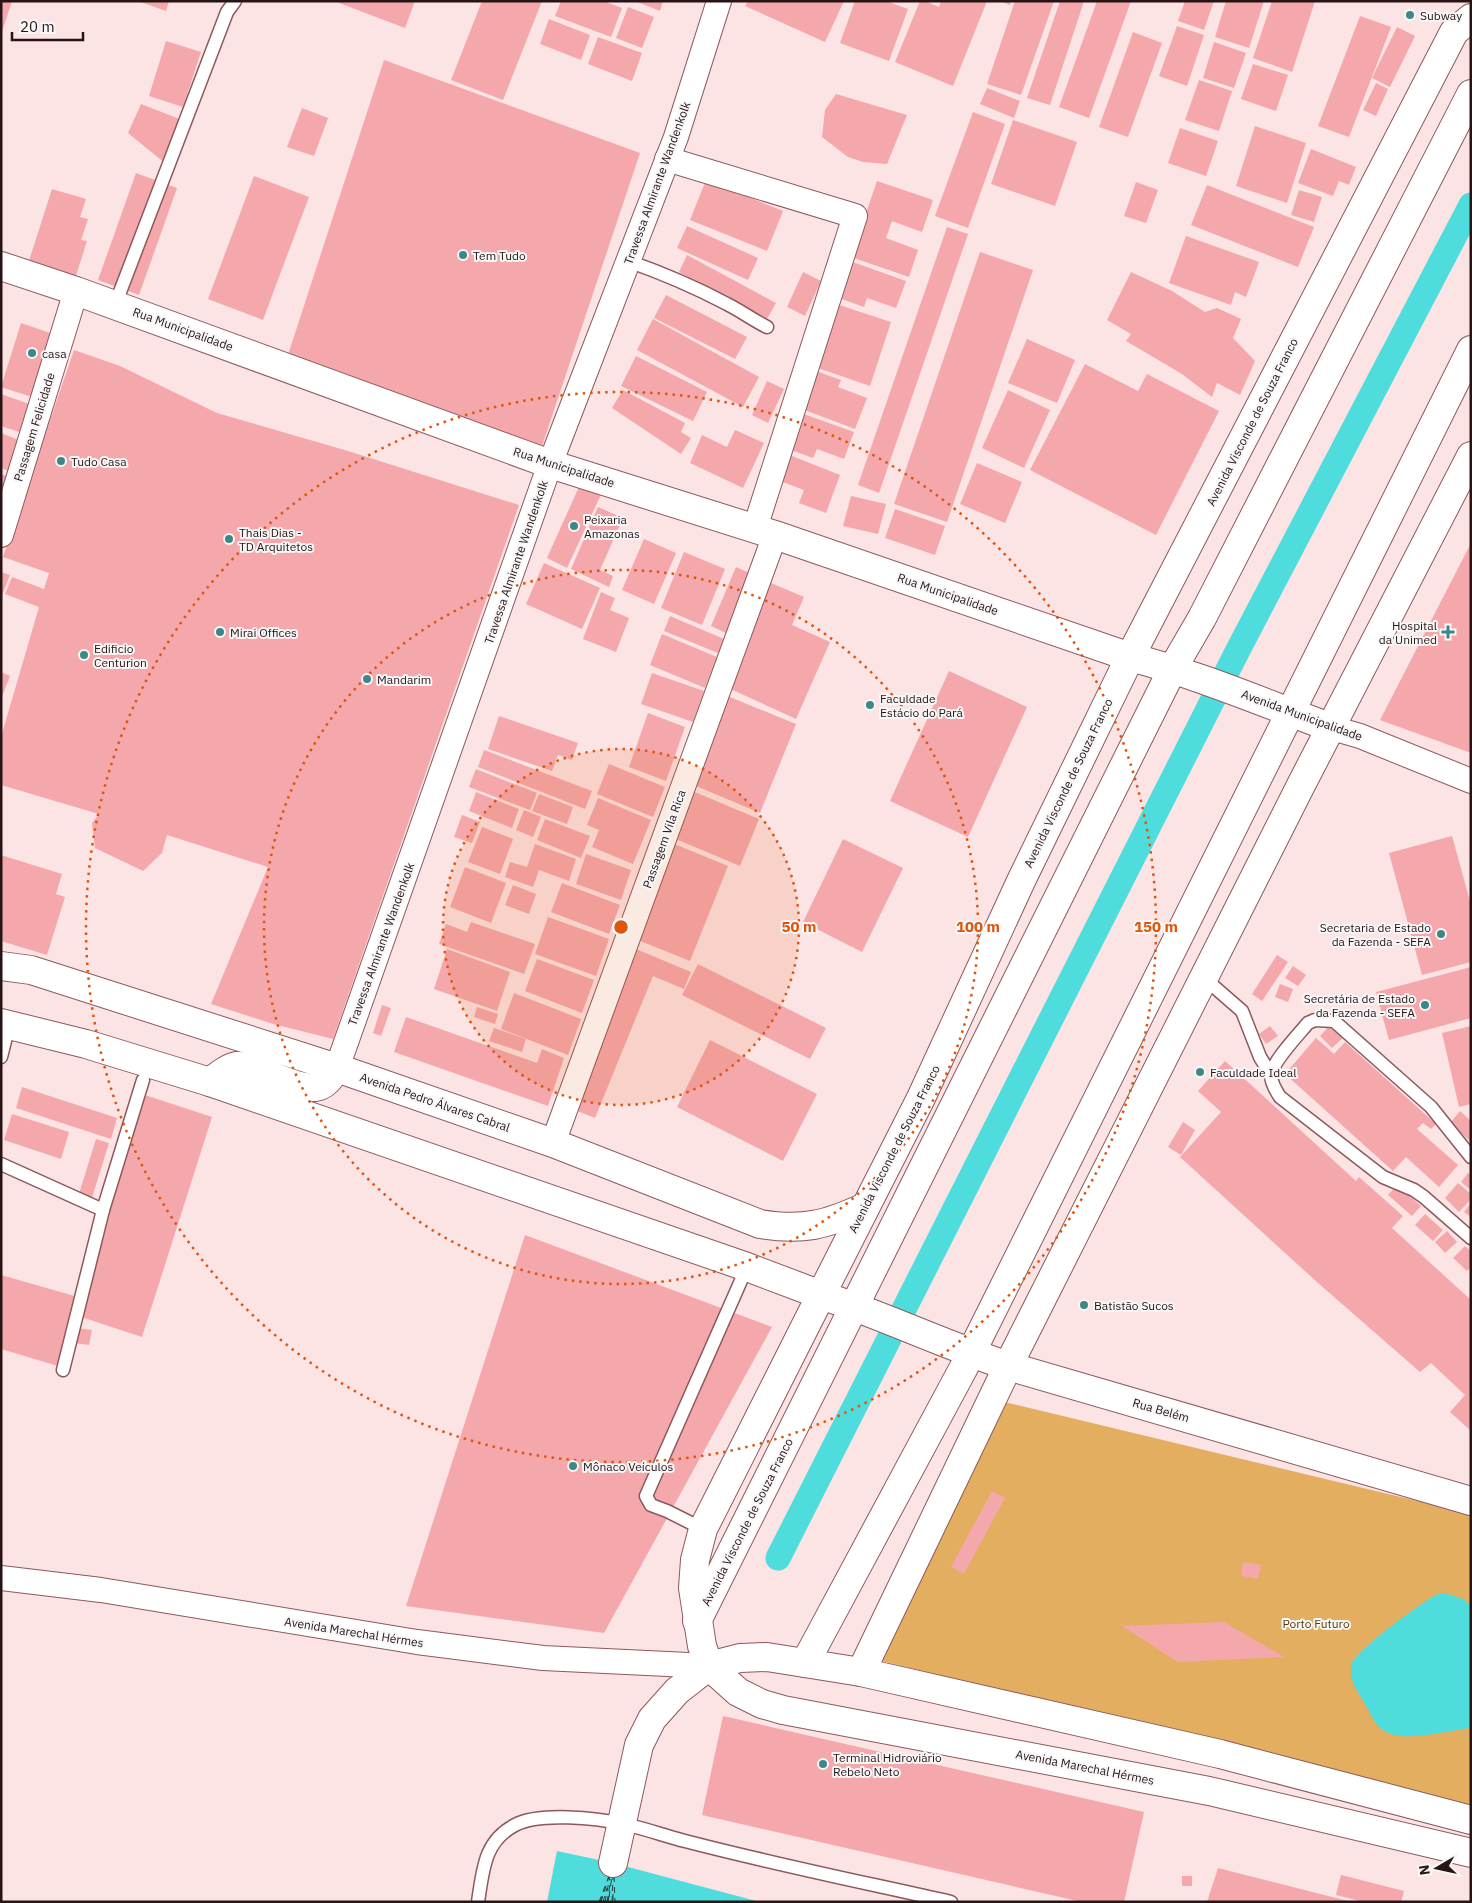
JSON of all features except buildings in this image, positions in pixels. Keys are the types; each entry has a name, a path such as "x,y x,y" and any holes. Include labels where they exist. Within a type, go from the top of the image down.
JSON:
{"main road":[{"name":"Avenida Visconde de Souza Franco","path":"697,1621 693,1588 695,1560 702,1529 921,1098 1020,881 1130,657 1454,32 1471,18"},
{"name":"Avenida Visconde de Souza Franco","path":"697,1621 866,1311 1006,1004 1182,672 1202,618 1471,94"},
{"name":"Rua Municipalidade","path":"1,266 115,304 550,464 765,532 1130,657"},
{"path":"805,1663 970,1354 1471,350"},
{"path":"861,1672 1008,1366 1301,785 1471,456"},
{"name":"Avenida Municipalidade","path":"1130,657 1182,672 1332,728"},
{"path":"1006,1004 1020,881"},
{"name":"Avenida Pedro Álvares Cabral","path":"1,966 31,970 337,1068 553,1143 760,1224 800,1228 819,1225 865,1207"},
{"path":"5,1024 86,1044 210,1082 747,1267 821,1295"},
{"path":"210,1082 228,1069 237,1066 250,1067 298,1085 312,1087 326,1082 337,1068"},
{"name":"Rua Belém","path":"821,1295 866,1311 970,1354 1008,1366 1468,1496"},
{"path":"613,1863 639,1745 652,1719 677,1691 709,1666 702,1646 697,1621"},
{"name":"Avenida Marechal Hérmes","path":"709,1666 740,1658 758,1657 861,1672 1220,1754 1471,1820"},
{"name":"Avenida Marechal Hérmes","path":"709,1666 738,1692 762,1704 783,1710 1209,1791 1471,1853"},
{"path":"1209,1791 1220,1754"}],"street":[{"name":"Travessa Almirante Wandenkolk","path":"337,1068 550,464 667,159 719,1"},
{"name":"Passagem Vila Rica","path":"553,1143 765,532 855,216 667,159"},
{"name":"Passagem Felicidade","path":"1,534 76,290"},
{"name":"Avenida Municipalidade","path":"1332,728 1360,736 1471,781"},
{"name":"Avenida Marechal Hérmes","path":"1,1578 102,1590 417,1642 543,1658 709,1666"}],"lane":[{"path":"115,304 227,12 235,1"},
{"path":"628,261 655,270 728,304 767,327"},
{"path":"1204,978 1242,1011 1260,1057 1271,1075 1274,1087 1280,1097 1383,1177 1414,1190 1424,1197 1471,1238"},
{"path":"1271,1075 1274,1066 1308,1023 1315,1020 1334,1021 1431,1107 1471,1157"},
{"path":"1,1056 5,1024"},
{"path":"63,1370 103,1210 143,1080"},
{"path":"1,1164 103,1210"},
{"path":"702,1529 651,1505 646,1496 747,1267"},
{"path":"478,1902 483,1868 491,1845 501,1834 517,1824 534,1818 558,1816 622,1824 685,1841 951,1902"}],"green space":[{"name":"Porto Futuro","path":"1004,1402 1471,1515 1471,1808 882,1661"}],"water":[{"path":"1445,1593 1463,1599 1471,1606 1471,1728 1412,1736 1388,1733 1376,1724 1357,1691 1351,1677 1351,1666 1355,1659 1374,1640 1415,1608 1434,1596"},
{"path":"557,1851 613,1863 760,1902 547,1902"}],"waterway":[{"path":"778,1558 1238,650 1471,205"}],"ferry route":[{"path":"612,1902 613,1875"},
{"path":"599,1902 609,1876"},
{"path":"601,1902 609,1876"},
{"path":"605,1902 610,1876"},
{"path":"609,1897 612,1876"},
{"path":"614,1876 615,1902"},
{"path":"607,1902 611,1879"},
{"path":"603,1902 607,1888"},
{"path":"600,1902 604,1890"},
{"path":"613,1894 613,1902"},
{"path":"608,1902 609,1896"}],"place":[{"name":"Subway","path":"1410,15"},
{"name":"Tem Tudo","path":"463,255"},
{"name":"casa","path":"32,353"},
{"name":"Tudo Casa","path":"61,461"},
{"name":"Peixaria Amazonas","path":"574,526"},
{"name":"Thais Dias - TD Arquitetos","path":"229,539"},
{"name":"Mirai Offices","path":"220,632"},
{"name":"Hospital da Unimed","path":"1448,632"},
{"name":"Edificio Centurion","path":"84,655"},
{"name":"Mandarim","path":"367,679"},
{"name":"Faculdade Estácio do Pará","path":"870,705"},
{"name":"Secretaria de Estado da Fazenda - SEFA","path":"1441,934"},
{"name":"Secretária de Estado da Fazenda - SEFA","path":"1425,1005"},
{"name":"Faculdade Ideal","path":"1200,1072"},
{"name":"Batistão Sucos","path":"1084,1305"},
{"name":"Mônaco Veículos","path":"573,1466"},
{"name":"Terminal Hidroviário Rebelo Neto","path":"823,1764"}]}
